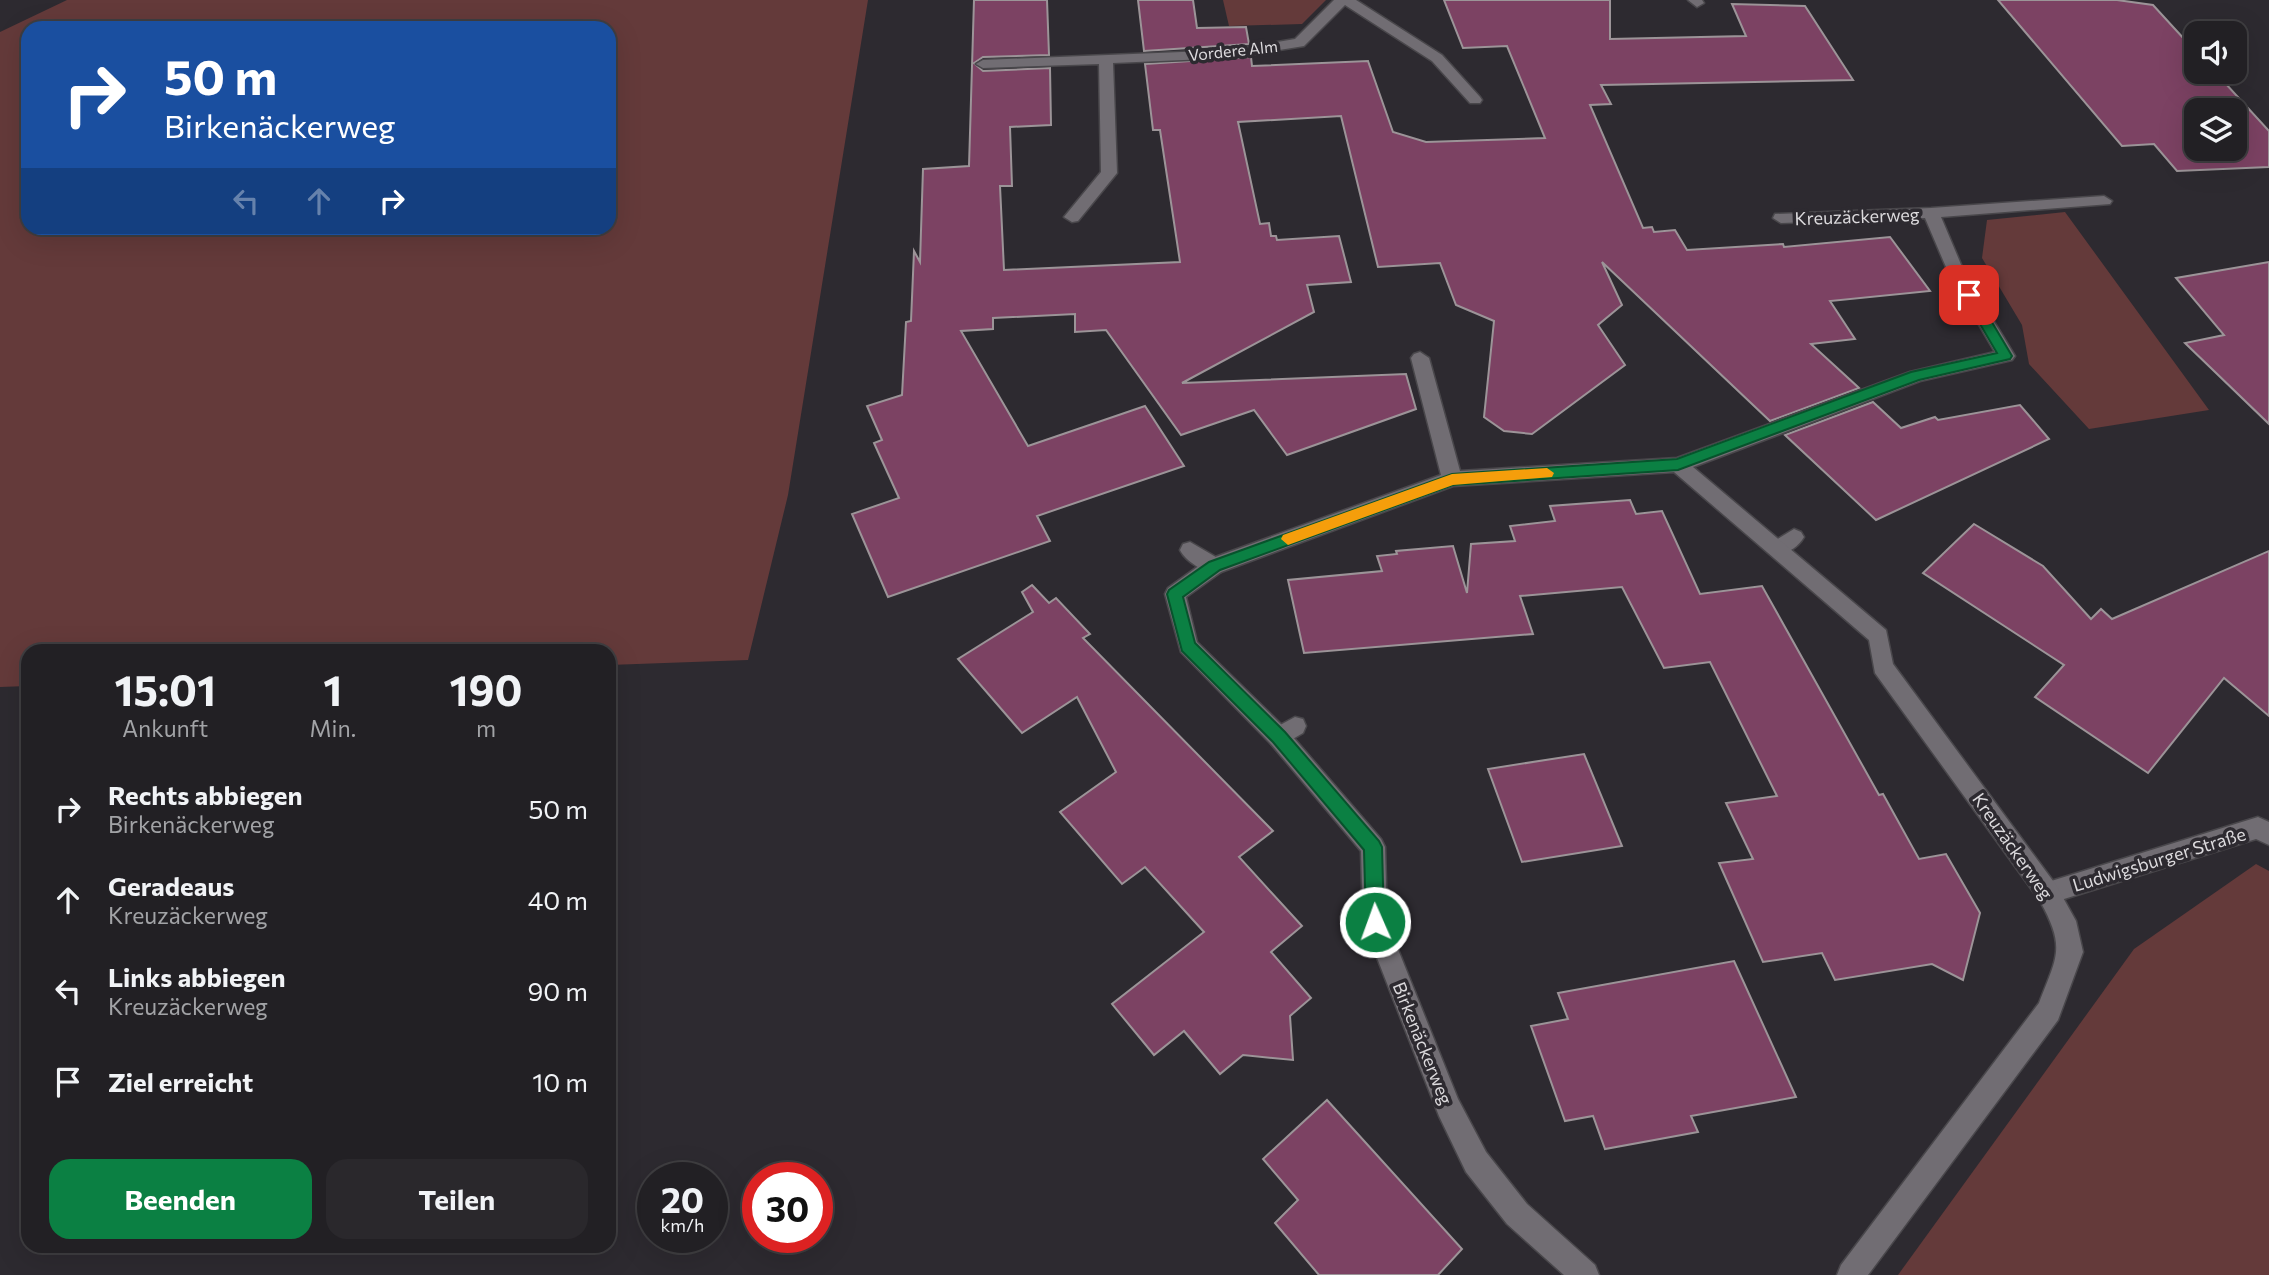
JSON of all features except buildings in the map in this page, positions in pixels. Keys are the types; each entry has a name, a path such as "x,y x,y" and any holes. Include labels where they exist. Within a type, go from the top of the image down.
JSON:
{"street":[{"name":"Vordere Alm","path":"983,64 1231,54 1299,43 1345,0 1437,58 1475,100"},
{"path":"1072,217 1109,173 1106,60"},
{"path":"1931,213 2104,201"},
{"name":"Kreuzäckerweg","path":"1452,480 1678,464 1916,376 2006,356 1957,274 1931,213 1781,218"},
{"path":"1420,358 1452,480"},
{"name":"Kreuzäckerweg","path":"1678,464 1786,542 1879,636 1883,667 2048,893 2064,921 2071,953 2049,1011 1851,1275"},
{"name":"Birkenäckerweg","path":"1452,480 1214,566 1175,594 1188,646 1287,732 1373,847 1375,922 1448,1107 1476,1162 1517,1214 1585,1275"},
{"path":"1190,550 1214,566"},
{"name":"Ludwigsburger Straße","path":"2048,893 2258,828 2269,834"}],"shaded area":[{"path":"67,0 868,0 788,495 748,660 616,665 616,644 21,644 21,686 0,687 0,32 21,22 21,235 616,235 616,21 23,21"},
{"path":"1223,0 1326,0 1302,24 1229,26"},
{"path":"2065,212 2209,410 2089,429 2029,364 2022,325 1982,258 1987,220"},
{"path":"2256,864 2269,871 2269,1275 1898,1275 2134,949"}],"slow traffic":[{"path":"1288,539 1452,480 1547,473"}],"route":[{"path":"1375,922 1373,847 1279,737 1188,646 1175,594 1214,566 1452,480 1678,464 1916,376 2006,356 1969,295"}]}
